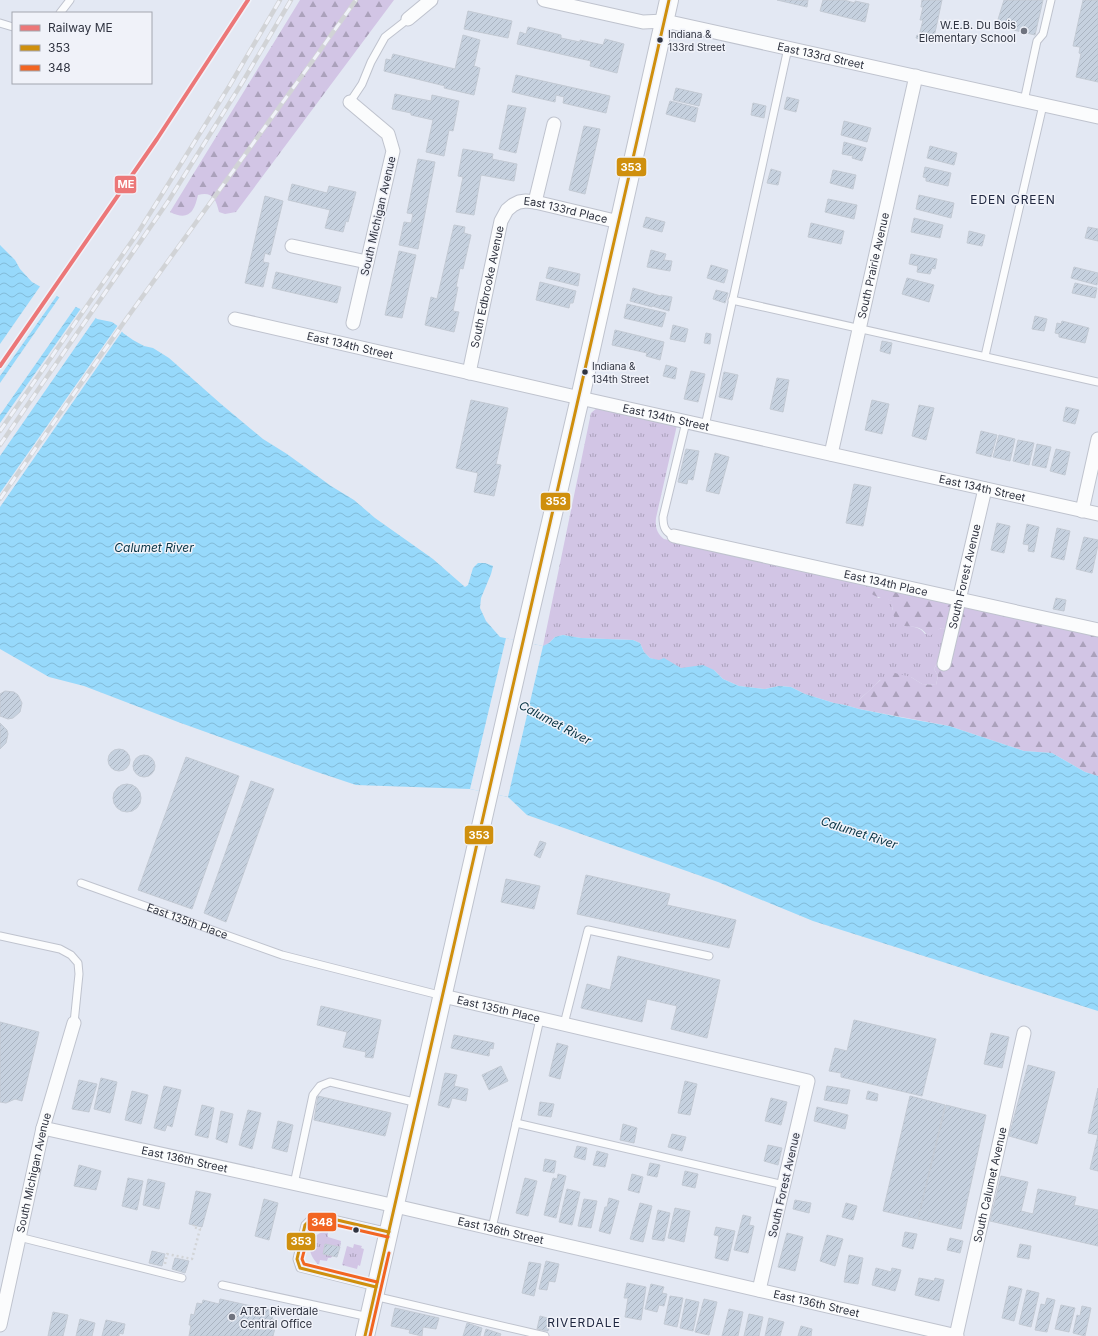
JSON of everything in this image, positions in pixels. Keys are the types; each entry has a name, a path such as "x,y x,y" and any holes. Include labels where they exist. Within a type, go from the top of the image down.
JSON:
{"main road":[{"path":"365,1336 580,398 669,0"}],"street":[{"path":"408,19 431,0"},
{"name":"East 133rd Street","path":"544,0 642,22 664,20 1098,117"},
{"name":"South Prairie Avenue","path":"831,454 916,76"},
{"name":"South Michigan Avenue","path":"350,102 388,134 393,151 353,323"},
{"path":"535,202 554,124"},
{"name":"East 133rd Place","path":"513,205 526,201 535,202 619,222"},
{"name":"South Edbrooke Avenue","path":"470,373 501,221 507,210 513,205"},
{"path":"292,246 367,262"},
{"name":"East 134th Street","path":"235,319 1098,514"},
{"path":"1082,511 1098,438"},
{"name":"South Forest Avenue","path":"944,664 985,489"},
{"name":"East 134th Place","path":"674,536 1098,630"},
{"name":"East 135th Place","path":"443,996 808,1081"},
{"name":"South Michigan Avenue","path":"0,1325 43,1128 74,1023"},
{"name":"South Calumet Avenue","path":"956,1336 1024,1033"},
{"name":"South Forest Avenue","path":"759,1290 808,1081"},
{"name":"East 136th Street","path":"43,1128 492,1228 956,1336"}],"lane":[{"path":"61,12 70,0"},
{"path":"1024,101 1037,41 1043,34 1051,0"},
{"path":"350,102 362,84 371,62 385,37 408,19"},
{"path":"0,23 12,27"},
{"path":"705,426 788,48"},
{"path":"985,356 1043,105"},
{"path":"732,300 1098,382"},
{"path":"674,536 665,531 663,517 686,422"},
{"name":"East 135th Place","path":"81,883 282,955 443,996"},
{"path":"564,1024 588,930 709,956"},
{"path":"0,936 60,949 71,955 78,963 79,974 74,1023"},
{"path":"492,1228 540,1019"},
{"path":"294,1184 313,1095 320,1086 330,1082 418,1103"},
{"path":"516,1123 784,1185"},
{"path":"388,1232 324,1217 313,1217 305,1225 297,1258 300,1268 375,1291 545,1336"},
{"path":"19,1237 182,1278"},
{"path":"222,1285 369,1317"}],"path":[{"path":"165,1264 167,1254 192,1259 200,1229 193,1227 194,1225"}],"green space":[{"path":"300,0 394,0 236,212 225,214 219,212 213,197 203,194 198,195 194,207 189,214 181,216 170,212"},
{"path":"597,408 677,425 656,518 657,530 664,539 869,583 878,598 886,598 892,601 892,609 904,626 916,627 925,634 942,628 946,629 945,649 934,669 938,676 936,685 922,684 911,677 880,680 859,700 859,709 805,694 791,687 779,686 765,689 739,686 723,679 714,670 681,668 650,658 644,652 640,643 633,640 581,638 563,635 555,637 543,646 591,413"},
{"path":"869,583 1098,633 1098,776 1085,772 1052,753 1024,751 949,726 859,709 859,700 887,674 895,673 911,677 922,684 936,685 938,676 934,669 945,649 946,629 941,628 930,636 919,628 901,625 894,616 892,601 872,594 868,588"},
{"path":"322,1232 328,1232 328,1237 341,1241 340,1247 325,1244 323,1253 332,1256 331,1258 328,1258 327,1261 320,1260 319,1265 310,1252 310,1247 313,1239"},
{"path":"354,1244 362,1246 361,1248 364,1249 360,1266 358,1265 357,1269 342,1265 347,1246 353,1248"}],"water":[{"name":"Calumet River","path":"0,245 15,260 20,269 32,282 78,308 91,313 97,319 112,322 133,340 144,346 153,348 169,358 263,439 354,500 375,518 433,559 465,587 468,585 473,568 478,563 485,563 493,566 481,598 480,608 486,621 500,637 543,646 555,637 563,635 581,638 633,640 640,643 644,652 650,658 659,660 664,658 681,668 703,665 714,670 723,679 739,686 765,689 779,686 791,687 805,694 834,703 949,726 1024,751 1052,753 1085,772 1098,776 1098,1011 813,921 718,882 527,815 508,797 470,789 356,785 178,722 84,686 49,677 0,649"}],"pier":[{"path":"41,285 58,294 0,376 0,344"},
{"path":"61,295 77,305 0,415 0,383"},
{"path":"82,307 92,311 97,316 0,456 0,423"},
{"path":"118,325 123,330 0,507 0,493"},
{"path":"506,638 543,646 508,797 470,789"}],"building":[{"path":"777,0 808,0 807,7"},
{"path":"823,0 844,0 855,3 855,1 869,4 865,22 820,11"},
{"path":"922,0 942,0 933,42 916,38 917,35 919,36 923,20 920,20 923,7 921,7"},
{"path":"1004,0 1043,0 1035,35 996,26"},
{"path":"1083,0 1098,0 1098,82 1076,77 1081,54 1079,53 1080,47 1073,46"},
{"path":"468,11 512,21 508,38 464,29"},
{"path":"528,27 561,35 561,38 580,42 580,40 603,45 605,39 624,44 617,73 590,66 591,61 517,44 520,32 526,34"},
{"path":"463,35 480,40 474,66 480,68 474,95 444,88 445,86 384,71 386,59 391,60 393,54 455,69"},
{"path":"516,75 610,96 606,113 563,103 564,97 556,95 555,102 512,92"},
{"path":"676,88 702,94 699,106 673,100"},
{"path":"395,94 431,101 432,95 459,101 453,131 449,130 444,156 426,152 433,120 392,109"},
{"path":"787,97 799,100 796,112 784,109"},
{"path":"670,101 698,108 695,122 666,114"},
{"path":"753,103 766,106 764,118 751,115"},
{"path":"508,105 526,108 516,153 499,149"},
{"path":"844,121 871,128 867,142 841,135"},
{"path":"584,126 600,129 585,194 569,190"},
{"path":"844,142 866,148 862,161 852,158 853,156 842,154"},
{"path":"930,146 957,153 954,165 927,158"},
{"path":"463,149 493,154 492,159 517,164 514,181 481,175 474,215 456,212 463,177 458,176"},
{"path":"418,159 435,162 418,249 399,245 404,222 411,223 413,214 407,213"},
{"path":"925,167 951,173 948,186 926,181 926,178 923,177"},
{"path":"771,169 781,172 778,185 767,183"},
{"path":"833,170 856,175 853,189 830,183"},
{"path":"292,184 327,193 329,186 356,192 348,222 346,221 343,232 325,228 330,210 288,200"},
{"path":"919,195 954,203 951,218 916,209"},
{"path":"265,196 283,201 270,255 265,253 263,262 269,263 263,287 245,283"},
{"path":"828,199 857,205 854,219 825,212"},
{"path":"646,217 665,222 662,232 643,227"},
{"path":"914,218 943,225 940,238 911,232"},
{"path":"811,223 844,231 841,244 808,237"},
{"path":"454,225 465,227 464,233 471,235 463,269 460,268 456,287 458,287 453,311 459,312 454,332 425,325 431,297 437,299"},
{"path":"1088,227 1098,229 1098,241 1085,238"},
{"path":"969,231 985,235 982,246 967,243"},
{"path":"651,250 666,254 664,260 672,261 670,271 647,267"},
{"path":"399,251 416,255 402,318 385,315"},
{"path":"911,254 937,259 935,269 932,268 930,274 917,272 918,266 909,264"},
{"path":"711,265 728,270 724,283 707,278"},
{"path":"549,267 580,274 578,286 546,278"},
{"path":"1074,267 1098,273 1097,285 1071,278"},
{"path":"276,272 341,287 337,303 272,288"},
{"path":"907,278 934,285 929,302 902,294"},
{"path":"540,282 576,291 573,303 570,303 569,308 536,300"},
{"path":"1075,283 1097,288 1095,298 1072,293"},
{"path":"633,288 661,296 672,297 669,311 630,301"},
{"path":"716,290 728,293 725,303 713,299"},
{"path":"627,304 666,313 662,327 624,318"},
{"path":"1035,316 1047,319 1044,331 1032,329"},
{"path":"1062,321 1089,328 1085,343 1059,337 1059,334 1055,333 1057,323 1061,324"},
{"path":"673,325 688,329 685,342 670,339"},
{"path":"615,330 664,342 660,360 646,356 647,353 612,345"},
{"path":"706,333 711,334 710,344 704,343"},
{"path":"882,341 892,343 890,354 880,351"},
{"path":"666,365 677,368 675,379 663,376"},
{"path":"691,371 705,374 698,402 684,399"},
{"path":"724,372 738,375 732,400 719,397"},
{"path":"777,378 789,380 783,412 770,409"},
{"path":"471,400 508,408 496,464 501,465 494,496 474,492 478,473 456,468"},
{"path":"872,400 889,404 882,434 865,430"},
{"path":"919,405 934,408 926,440 912,436"},
{"path":"1066,407 1079,410 1075,424 1063,421"},
{"path":"981,431 997,435 991,457 976,453"},
{"path":"999,435 1015,439 1010,461 993,457"},
{"path":"1018,440 1034,443 1029,465 1013,461"},
{"path":"1037,444 1051,447 1046,468 1032,465"},
{"path":"686,449 699,451 693,480 688,479 687,484 678,482"},
{"path":"1056,449 1070,452 1065,475 1050,471"},
{"path":"715,453 729,457 719,494 706,491"},
{"path":"854,484 871,487 863,526 846,523"},
{"path":"997,523 1010,526 1004,553 991,550"},
{"path":"1027,524 1039,527 1034,552 1028,551 1029,545 1023,544"},
{"path":"1057,528 1070,531 1064,560 1051,557"},
{"path":"1084,537 1098,540 1092,573 1076,569"},
{"path":"1056,598 1066,600 1064,611 1053,609"},
{"path":"5,691 14,692 18,695 22,703 20,712 13,718 8,719 0,716 0,694"},
{"path":"0,723 7,730 8,734 6,743 0,749"},
{"path":"119,749 127,752 130,760 127,768 119,771 111,768 108,760 111,752"},
{"path":"144,755 152,758 155,766 152,774 144,777 136,774 133,766 136,758"},
{"path":"186,757 239,776 192,909 138,890"},
{"path":"251,781 274,789 226,922 204,913"},
{"path":"127,784 137,788 141,798 137,808 127,812 117,808 113,798 117,788"},
{"path":"540,841 546,843 540,858 534,855"},
{"path":"586,875 670,894 667,905 736,920 729,948 577,914"},
{"path":"506,879 540,886 534,909 501,902"},
{"path":"618,956 720,980 707,1038 671,1029 677,1006 647,999 642,1022 581,1008 587,984 610,990"},
{"path":"321,1006 381,1020 373,1058 365,1057 366,1052 343,1047 347,1032 317,1025"},
{"path":"854,1020 936,1039 922,1096 841,1077 841,1073 829,1071 835,1048 847,1051"},
{"path":"0,1022 39,1032 22,1101 15,1099 6,1103 0,1102"},
{"path":"991,1033 1009,1037 1002,1068 984,1064"},
{"path":"454,1035 494,1043 493,1049 490,1048 489,1056 451,1048"},
{"path":"557,1043 568,1046 560,1079 549,1076"},
{"path":"1028,1065 1055,1072 1037,1144 1009,1136"},
{"path":"501,1066 508,1081 489,1090 482,1075"},
{"path":"445,1073 457,1075 454,1086 468,1089 466,1101 452,1098 449,1108 438,1105"},
{"path":"101,1078 117,1082 110,1113 94,1109"},
{"path":"79,1080 97,1084 89,1112 72,1109"},
{"path":"685,1081 697,1084 690,1115 678,1113"},
{"path":"164,1086 181,1090 172,1127 167,1125 165,1131 154,1128"},
{"path":"827,1086 850,1090 847,1104 824,1100"},
{"path":"1098,1088 1098,1135 1088,1133"},
{"path":"132,1091 148,1095 141,1124 125,1120"},
{"path":"868,1091 878,1094 877,1101 866,1099"},
{"path":"318,1096 391,1113 385,1136 314,1120"},
{"path":"910,1096 945,1105 918,1219 883,1211"},
{"path":"771,1098 787,1102 781,1125 765,1121"},
{"path":"540,1102 554,1104 551,1117 538,1115"},
{"path":"202,1105 214,1108 208,1138 195,1135"},
{"path":"946,1105 986,1115 961,1229 918,1219"},
{"path":"817,1107 848,1115 845,1129 814,1121"},
{"path":"248,1110 261,1113 252,1149 239,1145"},
{"path":"221,1111 233,1114 227,1143 216,1139"},
{"path":"278,1121 293,1125 287,1152 272,1148"},
{"path":"623,1124 637,1128 634,1143 620,1140"},
{"path":"672,1134 686,1137 682,1151 668,1147"},
{"path":"1098,1135 1098,1171 1090,1169"},
{"path":"768,1145 782,1148 778,1165 764,1161"},
{"path":"577,1146 587,1148 585,1160 574,1157"},
{"path":"597,1151 608,1154 605,1167 593,1165"},
{"path":"545,1159 556,1161 554,1173 543,1171"},
{"path":"650,1163 660,1165 657,1177 647,1175"},
{"path":"79,1165 101,1171 96,1190 74,1186"},
{"path":"685,1171 698,1174 695,1188 682,1185"},
{"path":"558,1174 566,1176 556,1218 544,1215 553,1178 557,1179"},
{"path":"632,1174 643,1177 639,1193 628,1190"},
{"path":"1001,1176 1028,1182 1021,1211 1033,1214 1038,1189 1076,1197 1074,1205 1098,1210 1098,1246 990,1221"},
{"path":"128,1178 143,1181 137,1210 122,1206"},
{"path":"525,1178 537,1181 528,1216 516,1213"},
{"path":"148,1179 165,1183 159,1209 143,1205"},
{"path":"567,1189 580,1192 572,1225 559,1222"},
{"path":"196,1191 211,1194 202,1227 189,1224"},
{"path":"609,1198 619,1201 610,1234 599,1231 605,1207 607,1207"},
{"path":"264,1199 278,1203 269,1240 255,1236"},
{"path":"584,1199 597,1201 591,1228 578,1226"},
{"path":"795,1200 811,1203 809,1213 793,1209"},
{"path":"640,1203 652,1206 643,1242 630,1239"},
{"path":"846,1203 857,1206 853,1220 842,1217"},
{"path":"675,1208 690,1211 684,1242 668,1238"},
{"path":"658,1210 670,1213 664,1241 652,1239"},
{"path":"743,1215 751,1217 749,1225 754,1226 748,1253 734,1250"},
{"path":"716,1227 735,1231 728,1261 715,1258 719,1236 714,1235"},
{"path":"905,1232 917,1234 913,1249 902,1246"},
{"path":"787,1233 803,1237 795,1271 778,1267"},
{"path":"827,1235 843,1239 835,1266 820,1261"},
{"path":"950,1238 963,1241 960,1253 947,1250"},
{"path":"325,1244 340,1247 337,1257 323,1254"},
{"path":"1020,1244 1031,1246 1029,1259 1017,1257"},
{"path":"152,1251 165,1254 162,1266 149,1263"},
{"path":"849,1255 863,1258 858,1284 844,1282"},
{"path":"175,1258 189,1261 185,1273 172,1269"},
{"path":"546,1261 559,1264 555,1282 549,1281 547,1290 539,1289"},
{"path":"529,1262 541,1264 534,1296 522,1293"},
{"path":"876,1268 891,1272 892,1268 901,1270 895,1291 872,1285"},
{"path":"919,1278 934,1281 935,1278 944,1280 939,1301 915,1295"},
{"path":"627,1283 646,1287 641,1320 625,1317 628,1298 624,1298"},
{"path":"651,1284 664,1287 662,1293 667,1294 664,1306 659,1305 657,1312 645,1309"},
{"path":"1009,1286 1022,1289 1014,1321 1002,1318"},
{"path":"1027,1290 1039,1293 1031,1327 1019,1324"},
{"path":"670,1296 683,1298 677,1327 664,1324"},
{"path":"1047,1298 1055,1300 1047,1332 1035,1330 1041,1304 1045,1305"},
{"name":"AT&T Riverdale Central Office","path":"220,1299 274,1311 272,1319 277,1320 273,1336 189,1336 191,1314 194,1315 197,1303 202,1304 203,1300 219,1304"},
{"path":"686,1299 699,1302 693,1331 680,1328"},
{"path":"704,1299 717,1302 709,1335 695,1332"},
{"path":"1061,1305 1075,1308 1069,1332 1055,1329"},
{"path":"1082,1306 1091,1308 1085,1336 1073,1333 1077,1315 1080,1316"},
{"path":"395,1308 439,1318 436,1329 423,1327 422,1336 409,1333 410,1330 391,1326"},
{"path":"729,1309 743,1312 738,1336 722,1336"},
{"path":"53,1312 68,1315 63,1336 48,1336"},
{"path":"749,1314 763,1317 759,1336 744,1336"},
{"path":"540,1316 551,1319 548,1331 537,1329"},
{"path":"769,1318 784,1322 780,1336 765,1336"},
{"path":"80,1319 95,1323 92,1336 76,1336"},
{"path":"106,1320 125,1324 123,1334 119,1333 119,1336 102,1336"},
{"path":"467,1323 482,1328 480,1336 463,1336"},
{"path":"801,1326 812,1329 811,1336 798,1336"},
{"path":"486,1329 501,1334 500,1336 484,1336"}],"railway":[{"path":"0,431 139,231 230,85 280,0"},
{"path":"0,445 169,200 242,83 291,0"},
{"path":"0,499 127,318 356,0"}],"rail line":[{"name":"ME","path":"0,366 157,139 248,0"}],"transit line":[{"name":"353","path":"365,1336 669,0"},
{"name":"353","path":"376,1287 300,1268 297,1259 305,1225 313,1217 324,1217 389,1232"},
{"name":"348","path":"377,1282 304,1264 302,1259 310,1228 315,1222 323,1222 388,1237"},
{"name":"348","path":"370,1336 389,1253"}],"place":[{"name":"W.E.B. Du Bois Elementary School","path":"1024,31"},
{"name":"Indiana & 133rd Street","path":"660,40"},
{"name":"Indiana & 134th Street","path":"585,372"},
{"name":"AT&T Riverdale Central Office","path":"232,1317"}],"district":[{"name":"EDEN GREEN","path":"1013,200"},
{"name":"RIVERDALE","path":"584,1323"}]}
